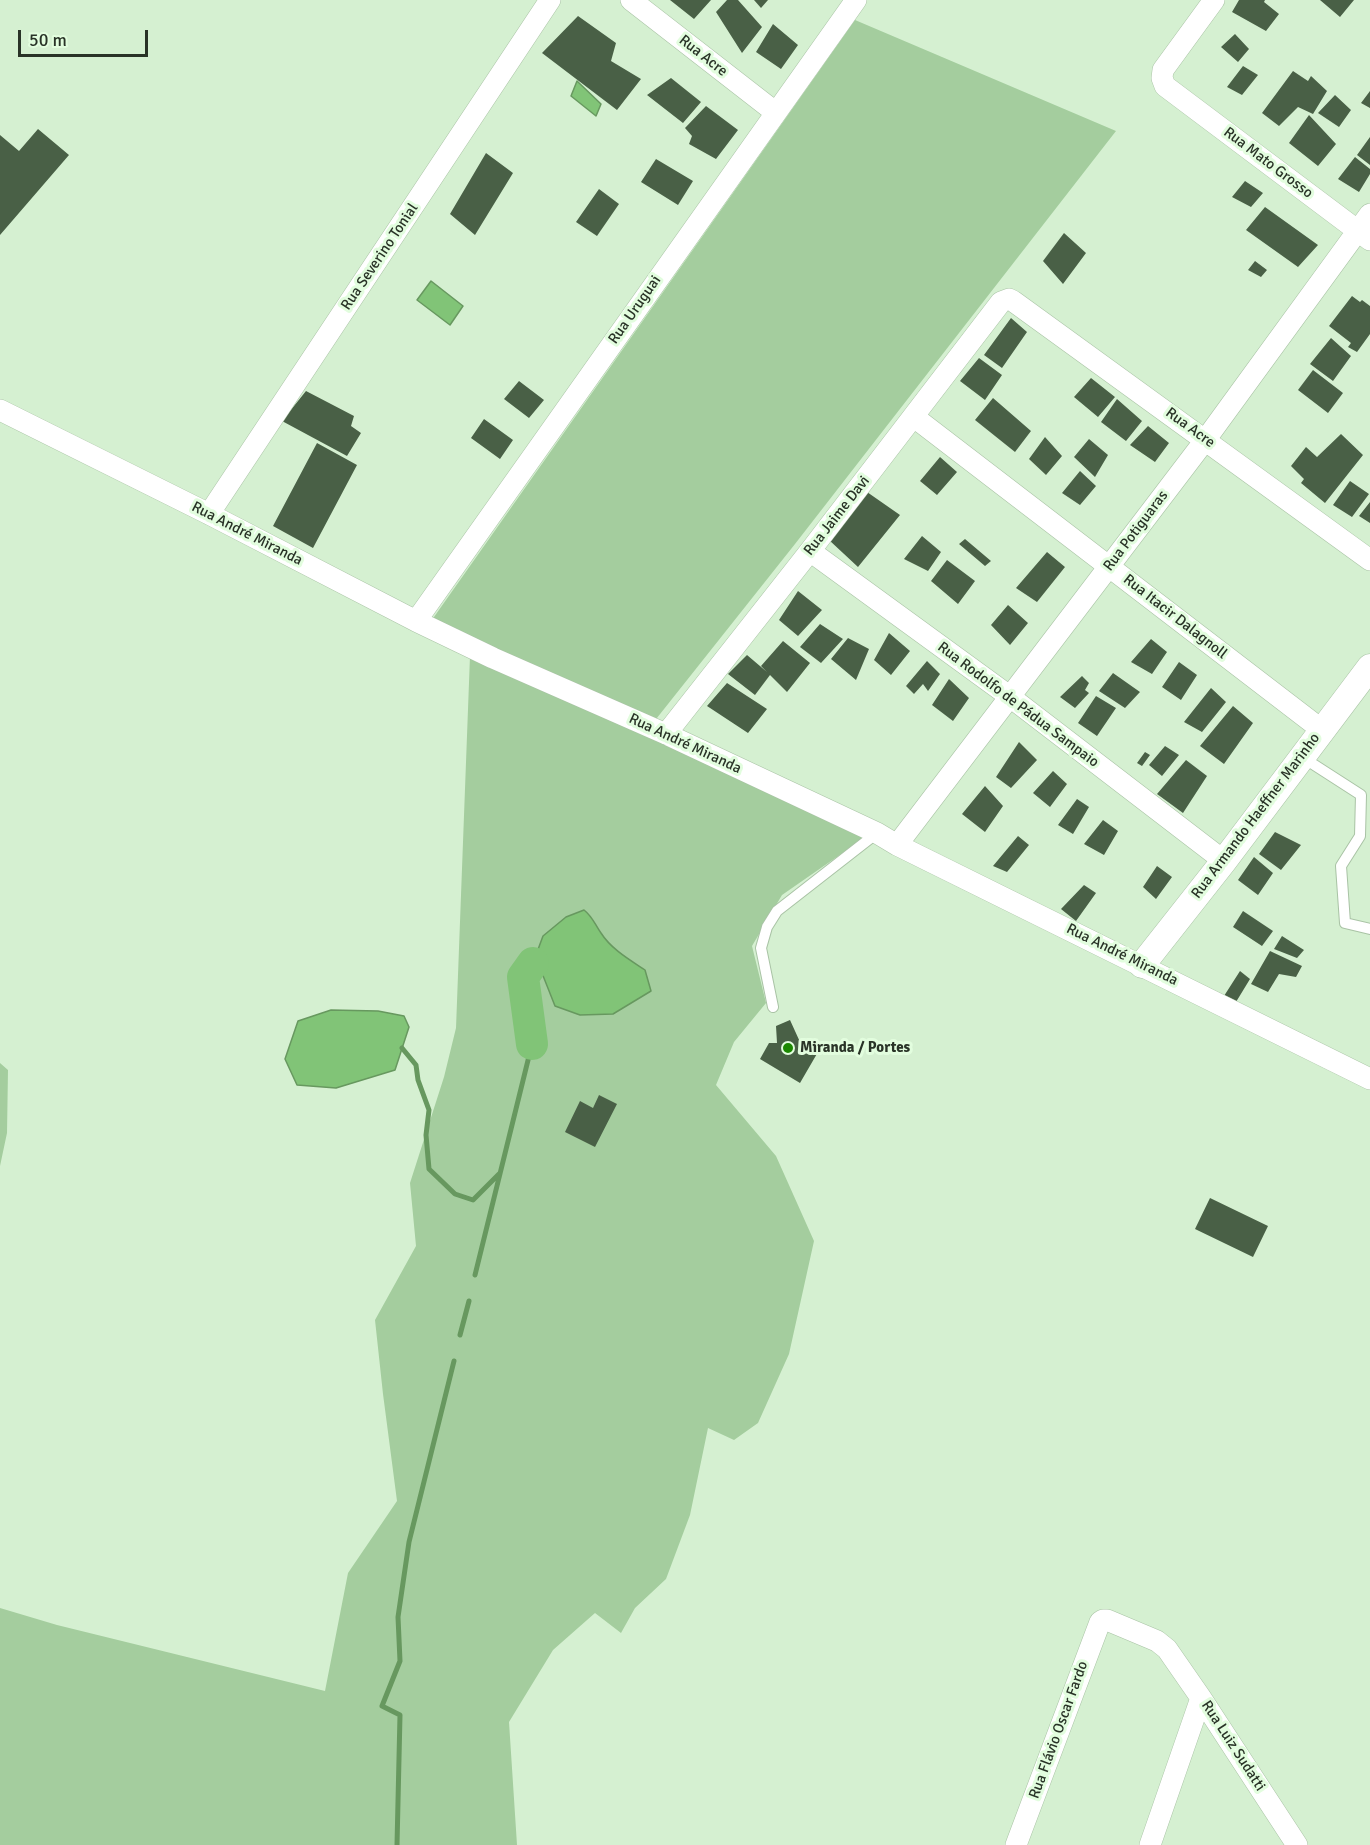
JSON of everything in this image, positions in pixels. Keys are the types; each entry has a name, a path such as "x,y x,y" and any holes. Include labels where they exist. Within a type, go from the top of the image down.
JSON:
{"street":[{"name":"Rua Severino Tonial","path":"209,514 550,0"},
{"name":"Rua Acre","path":"631,0 775,112"},
{"name":"Rua Uruguai","path":"416,621 856,0"},
{"name":"Rua Mato Grosso","path":"1214,0 1163,70 1162,78 1165,86 1366,228"},
{"name":"Rua Potiguaras","path":"897,845 1366,228"},
{"name":"Rua Acre","path":"1009,299 1206,439 1370,560"},
{"name":"Rua Jaime Davi","path":"666,734 1001,302 1009,299"},
{"name":"Rua André Miranda","path":"0,410 416,621 877,833 897,845 1142,964 1370,1079"},
{"name":"Rua Itacir Dalagnoll","path":"914,417 1322,730"},
{"name":"Rua Rodolfo de Pádua Sampaio","path":"810,551 1009,696 1224,861"},
{"name":"Rua Armando Haeffner Marinho","path":"1142,964 1224,861 1370,667"},
{"name":"Rua Flávio Oscar Fardo","path":"1016,1845 1100,1622 1107,1620 1157,1641 1167,1649"},
{"name":"Rua Luiz Sudatti","path":"1167,1649 1201,1698 1290,1841"},
{"path":"1150,1845 1201,1698"}],"lane":[{"path":"1302,757 1361,795 1360,836 1341,866 1345,923 1370,929"},
{"path":"773,1006 761,948 767,927 777,911 877,833"}],"shaded area":[{"path":"855,20 1116,131 645,733 867,836 782,895 752,946 766,1003 734,1042 716,1085 776,1156 814,1241 789,1354 758,1423 734,1440 708,1428 690,1515 666,1579 635,1608 621,1633 595,1613 553,1650 509,1722 517,1845 0,1845 0,1608 57,1625 325,1691 348,1573 397,1501 375,1320 416,1246 410,1183 444,1077 456,1028 470,656 422,634"},
{"path":"577,81 601,104 596,116 571,96"},
{"path":"431,281 463,306 450,325 417,300"},
{"path":"584,910 610,944 645,970 651,991 613,1014 580,1015 555,1006 538,963 533,963 543,936 566,917"},
{"path":"331,1010 378,1011 404,1016 409,1027 395,1070 336,1088 297,1085 285,1059 298,1021"},
{"path":"0,1063 8,1070 7,1133 0,1166"}],"building":[{"path":"670,0 711,0 694,19"},
{"path":"727,0 738,0 762,27 742,53 716,12"},
{"path":"754,0 768,0 761,8"},
{"path":"1239,0 1265,0 1264,2 1279,14 1266,31 1232,12"},
{"path":"1320,0 1354,0 1340,17"},
{"path":"578,16 616,43 611,61 641,79 617,110 542,53"},
{"path":"773,24 798,45 781,69 756,52"},
{"path":"1235,34 1249,49 1238,62 1221,47"},
{"path":"1243,66 1258,75 1242,95 1227,87"},
{"path":"1293,71 1308,81 1311,76 1327,91 1313,114 1298,107 1279,126 1262,113"},
{"path":"671,78 701,102 683,123 647,95"},
{"path":"1370,91 1370,108 1361,103"},
{"path":"1335,95 1351,110 1339,127 1318,113"},
{"path":"706,106 738,130 716,159 689,144 692,136 685,128"},
{"path":"1309,115 1336,144 1318,166 1289,143"},
{"path":"38,129 69,155 0,235 0,135 19,151"},
{"path":"1370,137 1370,165 1357,155"},
{"path":"486,153 513,173 475,235 450,214"},
{"path":"1355,157 1370,169 1370,174 1359,192 1338,179"},
{"path":"656,159 693,181 678,205 641,182"},
{"path":"1245,181 1263,193 1251,207 1232,197"},
{"path":"599,189 619,204 597,236 576,222"},
{"path":"1265,207 1318,245 1298,267 1246,230"},
{"path":"1064,233 1086,253 1063,284 1043,261"},
{"path":"1255,261 1267,270 1261,277 1248,270"},
{"path":"1352,296 1370,306 1370,334 1357,352 1348,347 1351,343 1329,326"},
{"path":"1011,318 1027,332 1002,368 984,355"},
{"path":"1331,338 1351,356 1333,381 1310,364"},
{"path":"979,358 1002,375 985,400 960,381"},
{"path":"1313,370 1343,393 1328,413 1298,390"},
{"path":"1091,378 1115,397 1098,417 1074,397"},
{"path":"519,381 544,400 529,418 504,399"},
{"path":"306,391 354,416 351,426 361,433 347,456 282,421"},
{"path":"993,398 1031,431 1015,452 975,420"},
{"path":"1117,399 1142,421 1126,441 1101,422"},
{"path":"484,419 513,440 500,459 471,438"},
{"path":"1148,426 1169,443 1155,462 1130,445"},
{"path":"1341,434 1363,455 1325,503 1301,483 1304,479 1291,466 1306,447 1317,457"},
{"path":"1045,437 1062,456 1046,475 1029,459"},
{"path":"1089,439 1108,455 1095,477 1074,457"},
{"path":"317,443 357,465 313,548 273,526"},
{"path":"940,457 957,472 937,495 920,481"},
{"path":"1080,471 1096,486 1080,505 1062,493"},
{"path":"1350,481 1369,494 1352,517 1333,505"},
{"path":"867,492 900,515 858,567 829,540"},
{"path":"1370,502 1370,523 1359,516"},
{"path":"922,536 941,552 928,571 904,559"},
{"path":"965,539 991,561 985,566 959,544"},
{"path":"1047,552 1065,567 1037,602 1016,588"},
{"path":"947,560 975,581 958,604 931,581"},
{"path":"798,591 822,610 798,636 779,620"},
{"path":"1008,605 1028,623 1010,645 991,625"},
{"path":"820,624 843,639 821,663 800,647"},
{"path":"889,633 910,651 891,675 874,660"},
{"path":"848,638 869,649 856,680 831,659"},
{"path":"1151,639 1167,652 1152,674 1131,662"},
{"path":"783,641 810,663 787,692 770,675 755,695 728,674 747,655 767,672 761,666"},
{"path":"927,661 940,674 928,691 923,684 914,694 906,686"},
{"path":"1179,662 1197,675 1181,700 1162,687"},
{"path":"1113,673 1140,692 1125,708 1099,691"},
{"path":"1082,676 1089,683 1085,690 1089,693 1075,708 1060,697"},
{"path":"949,679 969,698 953,721 932,705"},
{"path":"727,683 767,709 748,733 707,706"},
{"path":"1211,688 1226,702 1202,732 1184,722"},
{"path":"1096,696 1116,708 1097,736 1078,723"},
{"path":"1233,706 1253,723 1224,764 1200,746"},
{"path":"1019,742 1037,760 1011,788 996,777"},
{"path":"1165,746 1179,755 1162,776 1149,765"},
{"path":"1145,752 1150,755 1142,766 1137,763"},
{"path":"1186,760 1207,776 1183,813 1157,794"},
{"path":"1053,771 1067,784 1050,807 1033,793"},
{"path":"985,786 1003,806 985,832 962,814"},
{"path":"1077,799 1089,807 1073,834 1058,825"},
{"path":"1103,820 1118,831 1104,855 1084,844"},
{"path":"1275,832 1301,845 1281,870 1259,854"},
{"path":"1018,836 1029,845 1007,872 993,866"},
{"path":"1254,857 1273,873 1258,895 1238,880"},
{"path":"1157,866 1172,877 1156,899 1143,887"},
{"path":"1084,885 1096,893 1076,921 1061,909"},
{"path":"1243,911 1273,931 1262,946 1233,927"},
{"path":"1282,936 1304,950 1297,958 1274,949"},
{"path":"1270,951 1302,966 1296,977 1279,974 1268,992 1251,984"},
{"path":"1240,971 1250,979 1236,1002 1224,996"},
{"name":"Miranda / Portes","path":"790,1020 800,1042 818,1052 800,1083 760,1059 769,1043 777,1043 776,1026"},
{"path":"599,1095 617,1104 595,1147 565,1132 580,1101 593,1108"},
{"path":"1210,1198 1268,1226 1253,1257 1195,1229"}],"waterway":[{"path":"532,1044 523,977 533,963"},
{"path":"475,1275 532,1044"},
{"path":"402,1048 416,1065 418,1080 429,1110 426,1135 429,1169 455,1194 473,1200 499,1174"},
{"path":"460,1335 469,1301"},
{"path":"397,1845 400,1715 382,1706 400,1661 398,1617 409,1542 454,1361"}],"place":[{"name":"Miranda / Portes","path":"788,1048"}]}
